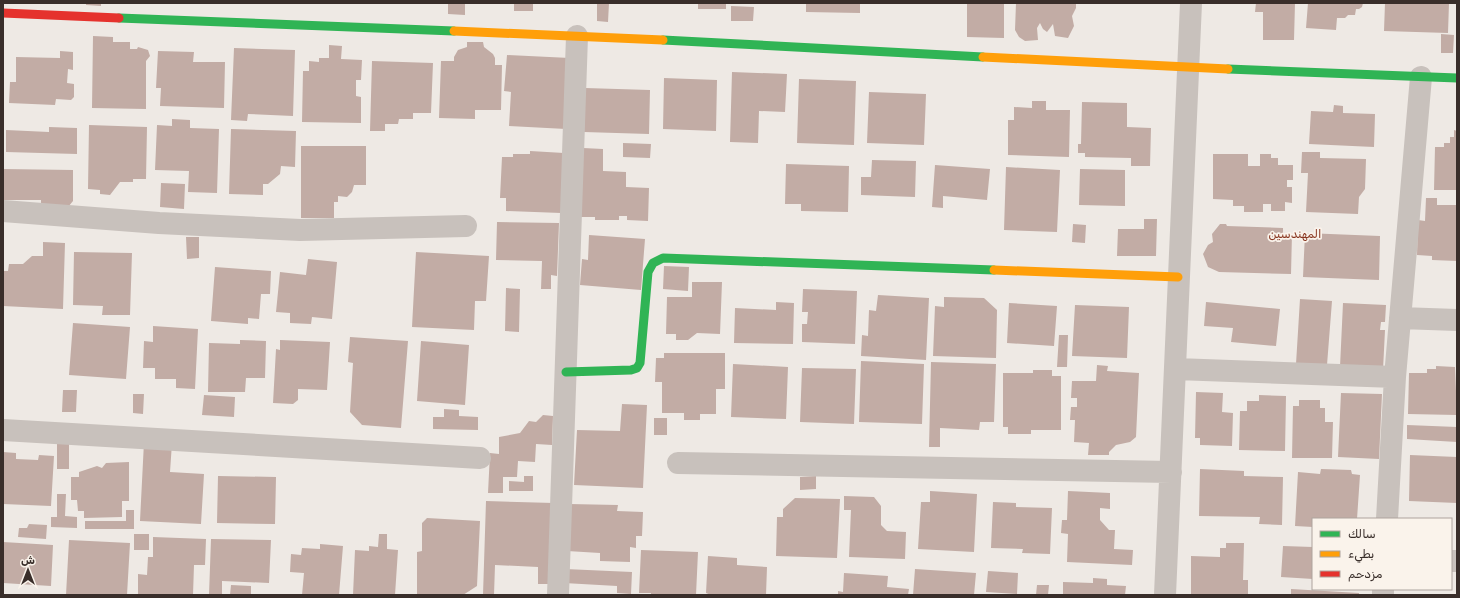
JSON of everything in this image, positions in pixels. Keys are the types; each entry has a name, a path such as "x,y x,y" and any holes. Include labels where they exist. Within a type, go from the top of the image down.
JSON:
{"street":[{"path":"1165,595 1191,3"},
{"path":"3,13 577,36 1187,67 1457,78"},
{"path":"558,595 577,36"},
{"path":"1387,518 1395,377 1421,76"},
{"path":"3,211 159,223 300,230 466,226"},
{"path":"566,372 631,370 637,368 640,363 648,272 653,263 663,258 1178,277"},
{"path":"1400,318 1457,320"},
{"path":"1176,369 1395,377"},
{"path":"3,430 480,458"},
{"path":"678,463 1171,472"}],"building":[{"path":"86,3 101,3 101,6 86,5"},
{"path":"448,3 465,3 465,15 448,14"},
{"path":"514,3 533,3 533,11 514,11"},
{"path":"597,3 609,3 608,22 597,21"},
{"path":"698,3 726,3 726,9 698,9"},
{"path":"806,3 860,3 860,13 806,12"},
{"path":"967,3 1004,3 1004,38 967,37"},
{"path":"1016,3 1076,3 1076,8 1072,16 1074,26 1068,38 1055,36 1053,24 1047,32 1043,29 1040,23 1037,28 1038,40 1025,41 1019,37 1015,30"},
{"path":"1256,3 1295,3 1294,40 1263,40 1263,12 1255,12"},
{"path":"1308,3 1363,3 1362,7 1356,9 1355,15 1348,15 1345,18 1337,18 1336,30 1306,28"},
{"path":"1385,3 1449,3 1448,33 1384,31"},
{"path":"731,6 754,7 753,21 731,21"},
{"path":"1441,34 1454,35 1453,53 1441,53"},
{"path":"93,36 113,37 113,42 130,42 130,49 137,49 138,47 148,50 150,56 146,61 146,109 92,108"},
{"path":"467,42 483,42 484,47 493,54 495,58 495,65 502,65 501,110 475,110 475,119 439,118 441,61 454,61 454,57 458,50 467,47"},
{"path":"329,45 342,46 341,59 362,60 361,80 356,80 356,96 361,97 361,123 302,122 303,71 309,71 309,61 319,62 319,58 329,58"},
{"path":"234,48 295,50 293,116 248,114 247,121 231,120"},
{"path":"60,51 73,52 73,70 68,69 67,83 74,84 74,97 71,100 56,99 55,105 9,103 10,82 16,82 16,57 60,58"},
{"path":"158,51 194,52 193,62 225,62 224,108 160,106 161,88 156,88"},
{"path":"507,55 570,58 566,129 509,126 511,92 504,91"},
{"path":"372,61 433,63 431,113 413,113 413,119 399,119 398,124 385,124 385,131 370,131"},
{"path":"732,72 787,74 785,112 759,111 758,143 730,142"},
{"path":"664,78 717,80 716,131 663,129"},
{"path":"799,79 856,81 854,145 797,143"},
{"path":"585,88 650,90 649,134 584,132"},
{"path":"869,92 926,94 924,145 867,143"},
{"path":"1032,101 1046,101 1046,110 1070,110 1069,157 1008,155 1008,120 1014,120 1014,107 1032,108"},
{"path":"1082,102 1127,103 1127,127 1151,128 1150,166 1131,166 1131,158 1085,157 1085,153 1078,153 1078,144 1081,144"},
{"path":"1334,105 1343,106 1343,113 1375,114 1374,147 1309,144 1311,111 1333,112"},
{"path":"172,119 190,120 190,128 219,129 217,193 188,192 189,171 155,170 157,125 172,126"},
{"path":"89,125 147,127 146,179 133,179 133,182 120,182 110,195 100,194 100,190 88,189"},
{"path":"49,127 77,128 77,154 6,152 6,130 49,132"},
{"path":"231,129 296,131 295,167 281,166 280,174 268,184 263,184 263,195 229,194"},
{"path":"1454,130 1457,131 1457,190 1434,190 1435,147 1444,147 1444,143 1450,143 1450,137 1454,137"},
{"path":"623,143 651,144 650,158 623,157"},
{"path":"301,146 366,146 366,185 354,185 352,192 347,197 338,196 338,202 334,202 334,218 301,218"},
{"path":"583,148 603,149 603,171 626,172 626,187 649,188 648,221 627,220 627,216 619,216 619,220 595,220 595,217 581,217"},
{"path":"530,151 564,153 561,213 506,211 506,198 500,198 502,157 513,157 513,154 530,154"},
{"path":"1302,152 1320,152 1320,158 1366,159 1365,189 1359,197 1358,214 1306,212 1308,173 1301,173"},
{"path":"1213,154 1248,154 1248,166 1260,166 1260,154 1271,154 1271,158 1278,158 1278,165 1293,165 1293,180 1287,180 1287,187 1292,187 1292,203 1285,202 1285,211 1271,211 1271,204 1263,204 1263,212 1244,212 1244,206 1233,206 1233,200 1213,199"},
{"path":"872,160 916,161 915,197 861,195 861,177 871,177"},
{"path":"786,164 849,166 848,212 801,211 801,204 785,204"},
{"path":"935,165 990,169 987,200 943,196 943,208 932,207"},
{"path":"1006,167 1060,170 1057,232 1004,230"},
{"path":"3,169 73,170 73,201 68,207 41,209 41,200 3,200"},
{"path":"1080,169 1125,170 1125,206 1079,205"},
{"path":"161,183 185,184 184,209 160,207"},
{"path":"1426,198 1437,198 1437,205 1457,205 1457,261 1432,260 1432,256 1417,255 1418,220 1425,221"},
{"path":"1144,219 1157,219 1156,256 1117,256 1118,229 1144,229"},
{"path":"497,222 559,223 557,276 551,275 551,289 541,289 542,261 496,260"},
{"path":"1073,224 1086,225 1085,243 1072,242"},
{"path":"1220,224 1226,224 1227,226 1283,228 1283,234 1292,234 1291,274 1219,272 1208,267 1203,254 1208,245 1213,242 1212,234"},
{"path":"1305,233 1380,236 1379,280 1303,277"},
{"path":"589,235 645,239 641,290 580,285 582,259 588,260"},
{"path":"186,237 199,237 199,258 187,259"},
{"path":"43,242 65,243 63,309 3,306 3,271 8,271 9,264 23,264 32,256 43,256"},
{"path":"74,252 132,253 130,315 102,315 103,306 73,305"},
{"path":"416,252 489,256 486,301 475,301 474,330 412,327"},
{"path":"308,259 337,262 332,319 312,317 311,324 290,323 290,313 276,312 280,272 306,275"},
{"path":"664,266 689,267 688,291 663,289"},
{"path":"215,267 271,271 270,294 261,294 259,319 248,318 248,324 211,321"},
{"path":"692,282 722,282 720,334 697,333 688,340 676,340 676,334 666,334 667,297 692,297"},
{"path":"506,288 520,289 519,332 505,331"},
{"path":"803,289 857,291 855,344 802,342 802,324 807,324 808,312 802,312"},
{"path":"878,295 929,298 926,360 861,356 862,335 868,336 869,310 876,311"},
{"path":"944,297 984,298 997,310 996,358 933,356 935,306 944,307"},
{"path":"1300,299 1332,301 1327,365 1296,364"},
{"path":"776,302 794,303 793,344 734,343 735,308 776,310"},
{"path":"1206,302 1280,309 1276,346 1231,342 1233,328 1204,326"},
{"path":"1009,303 1057,306 1054,346 1007,343"},
{"path":"1343,303 1386,305 1385,322 1381,322 1380,330 1385,330 1383,370 1340,367"},
{"path":"1075,305 1129,307 1127,358 1072,356"},
{"path":"73,323 130,327 126,379 69,375"},
{"path":"153,326 198,329 195,389 176,388 176,379 155,379 155,368 143,368 144,341 153,342"},
{"path":"1059,335 1068,335 1067,367 1057,367"},
{"path":"350,337 408,341 401,428 362,425 350,412 353,363 348,362"},
{"path":"240,340 266,341 265,378 246,378 245,392 208,392 209,343 240,344"},
{"path":"280,340 330,342 327,390 298,389 298,400 293,404 273,403 276,349 280,350"},
{"path":"421,341 469,345 465,405 417,401"},
{"path":"664,353 725,353 725,389 716,389 716,414 700,414 700,420 684,420 684,413 662,413 662,382 655,382 656,358 664,358"},
{"path":"861,361 924,364 922,424 859,422"},
{"path":"931,362 996,364 994,422 980,422 979,430 940,428 940,447 929,447"},
{"path":"733,364 788,367 786,419 731,417"},
{"path":"1097,365 1108,366 1107,371 1139,373 1136,437 1130,442 1116,445 1109,452 1109,455 1088,455 1089,443 1074,442 1075,420 1070,420 1071,407 1077,407 1077,398 1071,398 1072,381 1096,381"},
{"path":"1436,366 1455,367 1457,415 1408,414 1409,373 1427,373 1427,369 1436,369"},
{"path":"802,368 856,369 854,424 800,422"},
{"path":"1033,370 1052,370 1052,376 1061,376 1061,430 1031,430 1031,434 1008,434 1008,427 1003,427 1003,373 1033,373"},
{"path":"63,390 77,390 76,412 62,412"},
{"path":"1196,392 1223,393 1222,412 1233,413 1232,446 1200,445 1200,438 1195,438"},
{"path":"1341,393 1382,394 1379,459 1338,457"},
{"path":"133,394 144,394 143,414 133,413"},
{"path":"204,395 235,397 234,417 202,415"},
{"path":"1259,395 1286,396 1285,451 1239,450 1240,411 1247,411 1247,401 1259,401"},
{"path":"1299,400 1320,400 1320,408 1325,408 1325,422 1333,422 1332,458 1292,458 1293,406 1299,406"},
{"path":"622,404 647,405 643,488 574,485 577,430 620,431"},
{"path":"444,409 459,410 459,416 478,417 478,430 433,429 433,417 444,417"},
{"path":"543,415 553,416 552,445 536,444 535,462 518,461 517,477 503,477 503,493 488,493 490,453 499,454 499,437 520,433 529,421 536,422"},
{"path":"654,418 667,418 667,435 654,435"},
{"path":"1407,425 1457,427 1457,442 1407,439"},
{"path":"144,442 172,443 170,472 204,474 201,524 140,521"},
{"path":"57,443 69,443 69,469 57,469"},
{"path":"3,452 16,453 16,459 38,460 39,455 54,456 51,506 3,504"},
{"path":"1410,455 1457,457 1457,503 1409,501"},
{"path":"129,462 129,501 122,501 122,517 84,518 84,511 78,511 77,500 71,500 71,477 79,477 79,472 97,466 102,468 106,463"},
{"path":"1200,469 1244,471 1244,476 1283,477 1282,525 1259,524 1260,517 1199,516"},
{"path":"1321,469 1351,470 1352,474 1360,475 1357,518 1312,518 1312,527 1295,526 1298,472 1320,474"},
{"path":"218,476 276,477 275,524 217,523"},
{"path":"524,476 533,476 533,491 509,491 509,481 524,482"},
{"path":"816,476 816,489 800,490 800,477"},
{"path":"930,491 977,494 974,552 918,549 921,502 930,502"},
{"path":"1068,491 1110,493 1110,509 1100,508 1100,520 1109,530 1115,530 1114,549 1133,550 1132,565 1067,562 1068,534 1061,533 1062,520 1067,520"},
{"path":"57,494 66,494 65,516 77,517 77,528 51,527 51,517 57,517"},
{"path":"844,496 874,497 881,506 881,525 887,531 906,532 905,559 849,557 851,510 844,510"},
{"path":"795,498 840,499 837,558 776,556 777,517 783,517 783,509"},
{"path":"486,501 554,503 552,584 538,584 538,567 495,565 494,595 483,595"},
{"path":"993,502 1016,503 1016,507 1052,508 1050,554 1022,553 1023,549 991,548"},
{"path":"569,504 618,505 617,511 643,512 642,536 636,536 636,548 630,547 630,562 600,561 600,553 567,551"},
{"path":"126,510 134,510 134,529 85,529 85,521 126,521"},
{"path":"427,518 480,521 477,586 463,595 417,595 417,552 422,551 422,523"},
{"path":"29,524 47,525 46,539 18,537 19,528 27,528"},
{"path":"134,534 149,534 149,550 134,550"},
{"path":"379,534 387,534 387,549 398,550 395,595 353,595 355,550 369,551 369,546 378,547"},
{"path":"153,537 206,539 205,565 194,565 193,595 138,595 138,574 147,575 148,557 153,557"},
{"path":"211,539 271,540 269,583 222,581 222,595 209,595"},
{"path":"69,540 130,543 127,595 66,595"},
{"path":"3,542 53,545 51,586 3,583"},
{"path":"1226,543 1244,543 1243,580 1248,580 1248,595 1191,595 1191,556 1220,557 1220,548 1226,548"},
{"path":"320,544 343,546 339,595 302,595 304,573 290,572 291,554 301,555 302,548 320,549"},
{"path":"1283,546 1312,547 1312,579 1281,577"},
{"path":"641,550 698,552 696,595 651,595 651,593 639,593"},
{"path":"708,556 737,558 737,565 767,567 766,595 711,595 706,593"},
{"path":"565,569 632,572 631,594 617,593 617,586 564,583"},
{"path":"915,569 976,573 974,595 913,595"},
{"path":"988,571 1018,573 1017,594 986,592"},
{"path":"844,573 888,576 887,587 909,589 908,595 838,595 838,591 843,592"},
{"path":"1093,578 1107,579 1107,585 1126,586 1125,595 1063,595 1063,582 1093,583"},
{"path":"231,585 251,586 251,595 230,595"},
{"path":"1037,585 1049,585 1048,595 1036,595"},
{"path":"1291,589 1359,593 1359,595 1291,595"}],"traffic: fast":[{"path":"119,18 454,31"},
{"path":"663,40 983,57"},
{"path":"1228,69 1457,78"},
{"path":"566,372 631,370 637,368 640,363 648,272 653,263 663,258 994,270"}],"traffic: slow":[{"path":"454,31 663,40"},
{"path":"983,57 1228,69"},
{"path":"994,270 1178,277"}],"traffic: jam":[{"path":"3,13 119,18"}],"district":[{"name":"المهندسين","path":"1295,234"}]}
